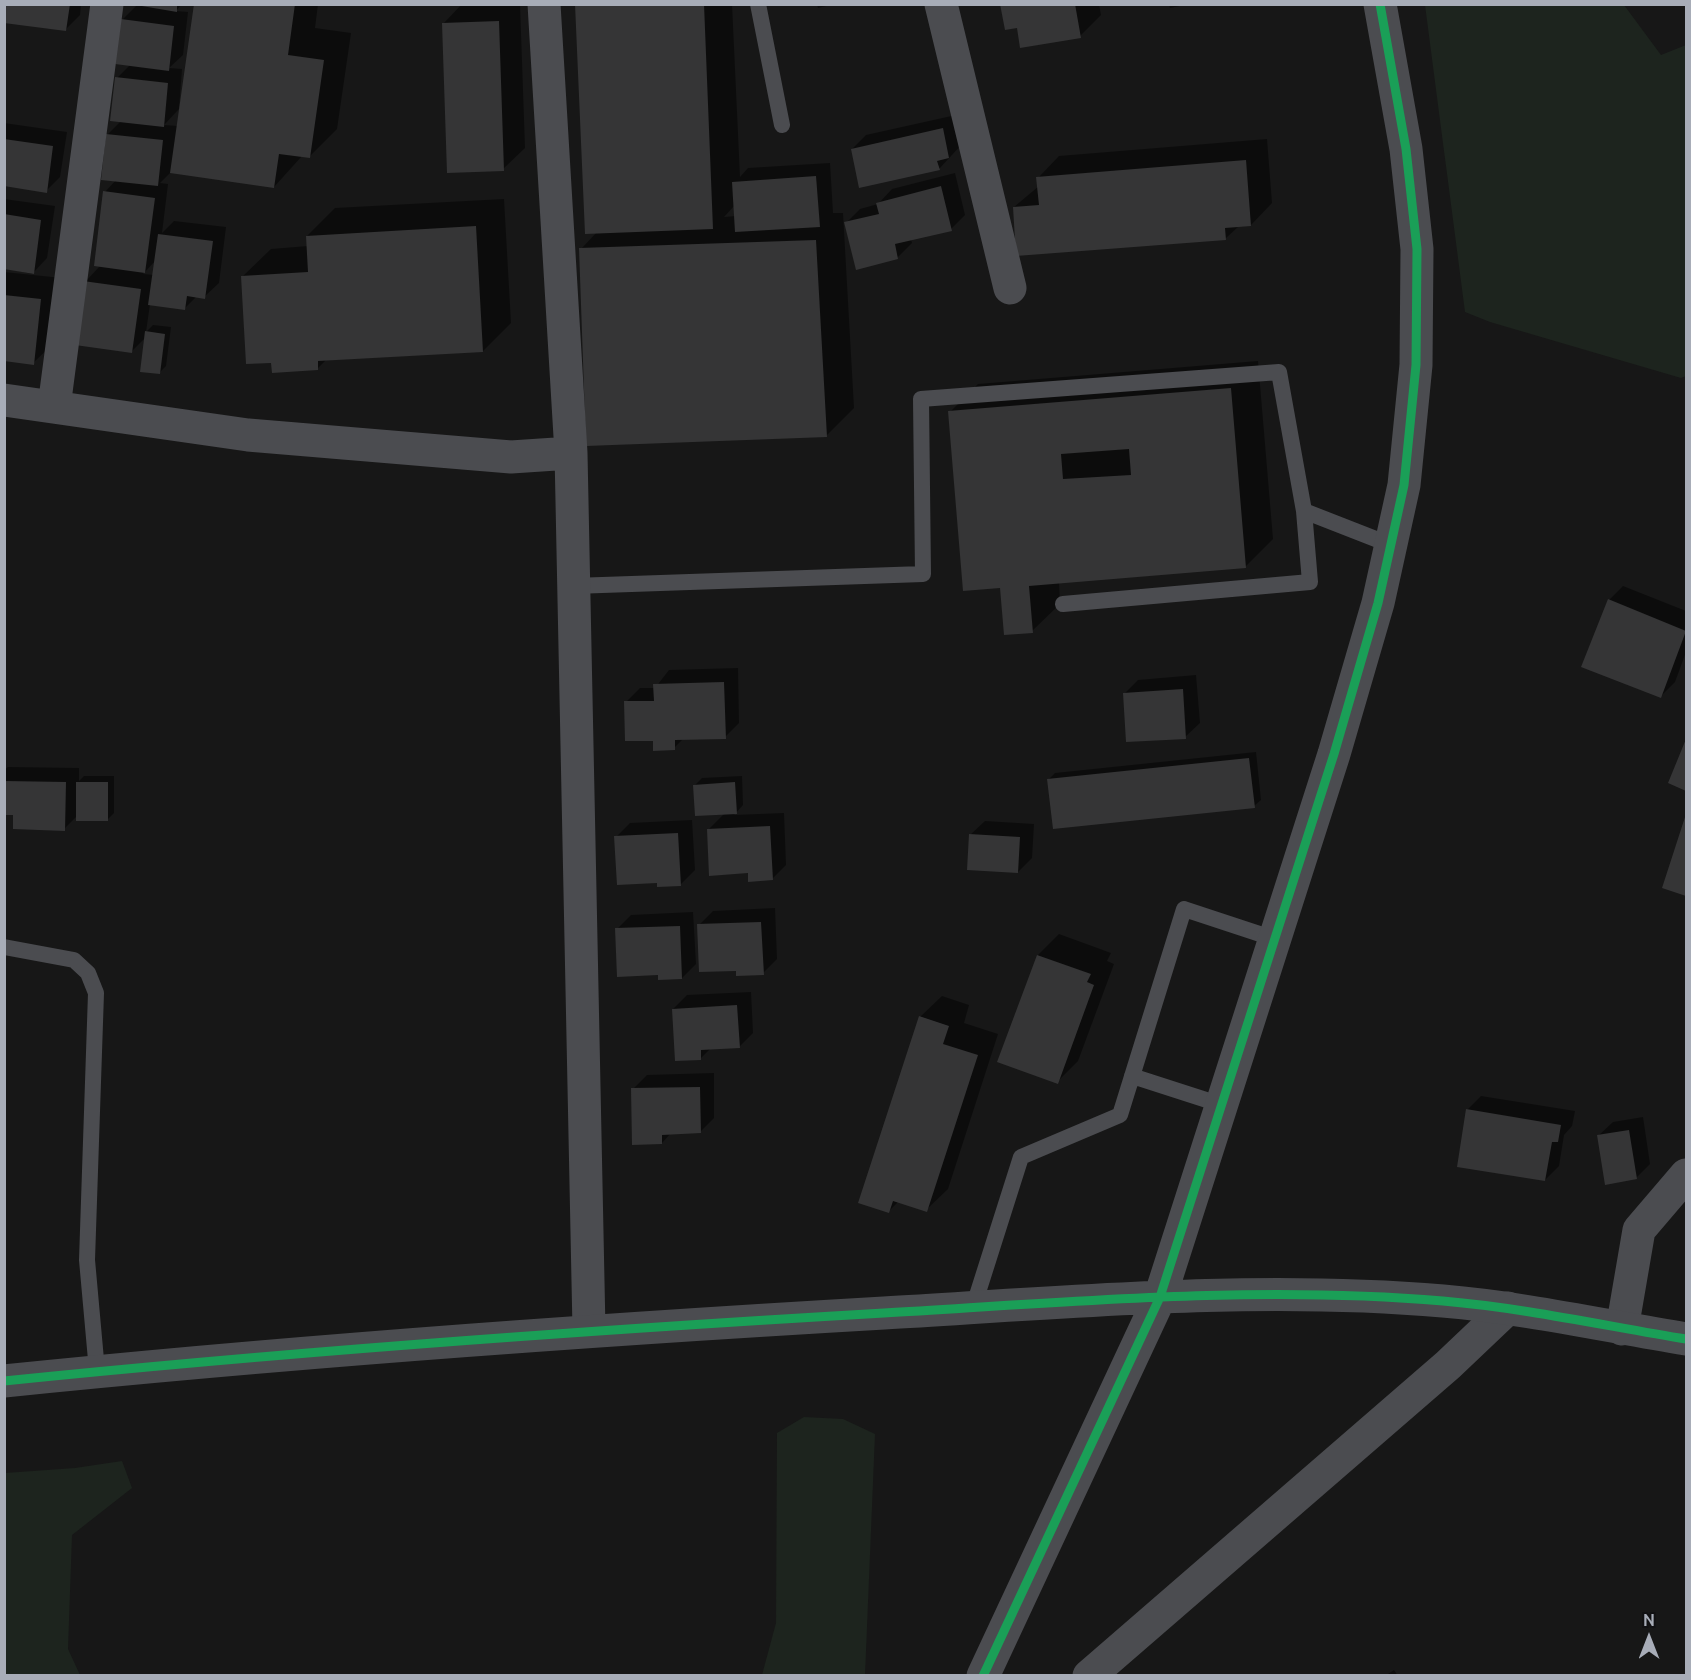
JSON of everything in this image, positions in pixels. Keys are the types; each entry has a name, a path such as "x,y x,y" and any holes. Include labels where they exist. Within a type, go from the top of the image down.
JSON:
{"street":[{"path":"54,407 106,4"},
{"path":"544,4 571,453 589,1330"},
{"path":"941,4 1010,288"},
{"path":"983,1676 1160,1297 1334,754 1378,603 1404,485 1416,365 1417,249 1407,149 1380,4"},
{"path":"4,400 248,435 511,457 571,453"},
{"path":"1622,1329 1639,1230 1686,1175"},
{"path":"4,1381 253,1356 589,1330 1226,1293 1371,1296 1508,1308 1686,1339"},
{"path":"1089,1676 1448,1365 1508,1308"}],"lane":[{"path":"758,4 782,125"},
{"path":"573,586 923,574 921,399 1280,372 1304,511 1310,582 1063,604"},
{"path":"1304,511 1391,545"},
{"path":"973,1308 1021,1157 1120,1115 1184,909 1275,939"},
{"path":"4,947 74,960 88,973 96,993 87,1260 97,1371"},
{"path":"1132,1076 1222,1105"}],"shaded area":[{"path":"1425,5 1624,5 1661,55 1686,45 1686,376 1681,378 1490,322 1465,312"},
{"path":"804,1417 843,1419 875,1434 865,1675 762,1675 776,1623 777,1433"},
{"path":"122,1461 132,1488 72,1535 68,1649 80,1675 5,1675 5,1473 75,1468"}],"building":[{"path":"4,4 70,4 66,31 4,23"},
{"path":"130,4 177,4 177,12"},
{"path":"194,4 295,4 288,55 324,60 310,158 279,154 274,188 170,173"},
{"path":"575,4 704,4 713,229 585,234"},
{"path":"1000,4 1075,4 1081,38 1020,48 1017,28 1005,30"},
{"path":"121,19 174,26 169,71 115,64"},
{"path":"499,21 504,171 447,173 442,23"},
{"path":"115,77 168,83 164,127 110,121"},
{"path":"943,128 949,158 937,161 940,170 859,188 851,149"},
{"path":"106,134 163,140 158,186 101,180"},
{"path":"4,139 53,146 47,193 4,186"},
{"path":"1246,160 1251,226 1225,228 1226,240 1016,256 1013,207 1039,205 1036,177"},
{"path":"816,176 820,227 735,232 732,182"},
{"path":"941,186 952,231 895,244 898,259 856,270 844,222 879,214 876,203"},
{"path":"103,191 155,198 145,273 94,266"},
{"path":"4,214 41,220 34,274 4,269"},
{"path":"476,226 483,352 318,361 318,370 272,373 271,363 246,364 241,276 308,272 306,236"},
{"path":"158,234 213,241 205,299 187,296 185,310 148,305"},
{"path":"816,240 827,437 586,446 579,248"},
{"path":"83,281 141,289 132,353 75,345"},
{"path":"4,295 41,299 34,365 4,361"},
{"path":"145,331 165,334 160,374 140,372"},
{"path":"1231,388 1246,568 1029,586 1033,633 1004,635 1000,588 963,591 948,411","holes":["1129,449 1131,475 1063,479 1061,454"]},
{"path":"1608,599 1686,631 1661,698 1581,667"},
{"path":"724,682 726,739 675,740 675,750 653,751 653,741 625,741 624,701 654,701 653,684"},
{"path":"1183,689 1186,739 1126,742 1123,693"},
{"path":"1686,739 1686,791 1668,783"},
{"path":"1249,758 1255,808 1053,829 1047,779"},
{"path":"4,781 66,782 65,831 13,829 13,815 4,815"},
{"path":"76,782 108,782 108,821 76,821"},
{"path":"735,782 737,814 695,816 693,785"},
{"path":"1686,814 1686,896 1662,888"},
{"path":"770,826 773,880 748,882 748,873 709,876 707,829"},
{"path":"678,833 681,886 657,887 657,883 617,885 614,836"},
{"path":"969,834 1020,837 1018,873 967,870"},
{"path":"761,922 764,975 736,976 736,971 699,972 697,924"},
{"path":"680,926 682,979 658,980 658,975 617,977 615,928"},
{"path":"1037,955 1091,974 1087,982 1094,985 1058,1084 997,1062"},
{"path":"737,1005 740,1048 701,1050 701,1060 675,1061 672,1009"},
{"path":"919,1016 949,1026 943,1044 978,1055 927,1212 893,1201 889,1213 858,1203"},
{"path":"700,1087 701,1133 662,1135 662,1144 632,1145 631,1088"},
{"path":"1466,1109 1561,1125 1558,1142 1552,1142 1545,1181 1457,1167"},
{"path":"1629,1130 1637,1179 1605,1185 1597,1135"}],"cycle path":[{"path":"983,1676 1160,1297 1334,754 1378,603 1404,485 1416,365 1417,249 1406,149 1380,4"},
{"path":"4,1381 224,1360 554,1334 1094,1300 1233,1295 1373,1296 1474,1304 1686,1339"}]}
